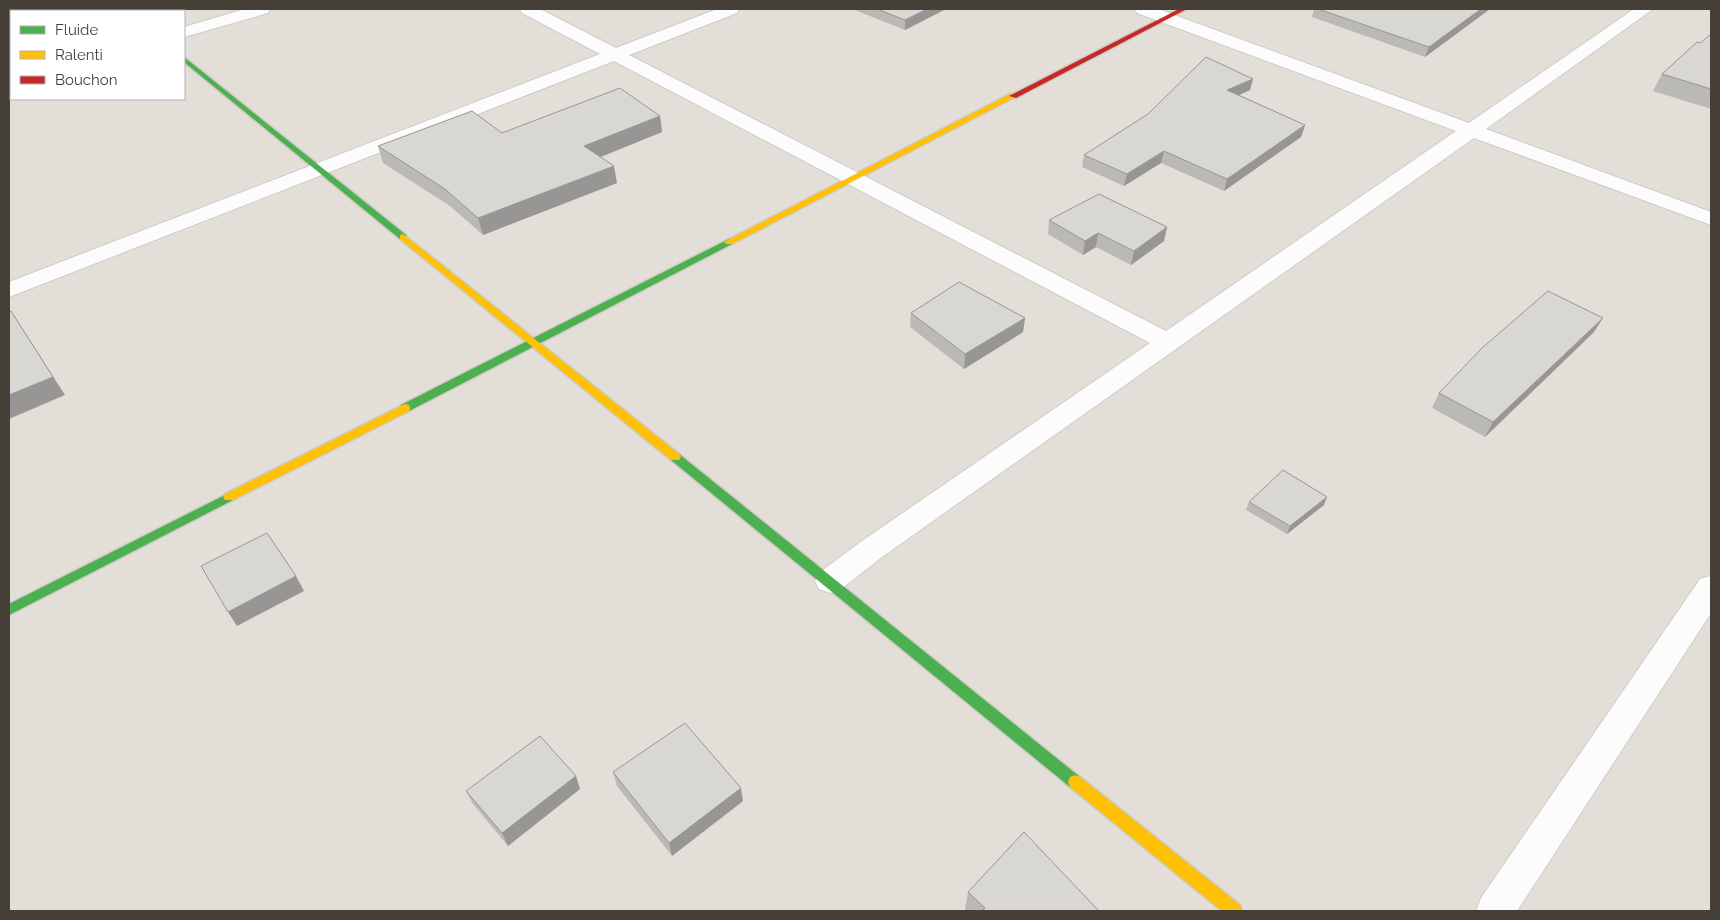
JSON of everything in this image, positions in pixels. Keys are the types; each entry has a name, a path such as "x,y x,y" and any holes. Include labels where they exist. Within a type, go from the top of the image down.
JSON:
{"street":[{"path":"185,32 262,9"},
{"path":"528,9 1168,342"},
{"path":"9,290 731,9"},
{"path":"1143,9 1711,219"},
{"path":"9,610 1184,9"},
{"path":"830,581 1645,9"},
{"path":"185,60 830,581 1234,911"},
{"path":"1495,911 1711,588"}],"shaded area":[{"path":"9,9 1711,9 1711,911 9,911"}],"building":[{"path":"9,9 38,10 10,10 9,21"},
{"path":"877,9 927,9 905,20"},
{"path":"1318,9 1481,9 1429,47"},
{"path":"1711,34 1711,89 1662,74 1697,42 1700,43"},
{"path":"1206,57 1253,79 1227,90 1305,125 1227,179 1164,151 1127,174 1084,155 1148,114"},
{"path":"620,88 660,116 584,146 614,166 478,218 445,189 378,146 472,111 502,133"},
{"path":"1099,194 1167,227 1134,251 1098,233 1085,241 1049,220"},
{"path":"959,282 1025,318 965,354 911,313"},
{"path":"1548,291 1603,318 1493,422 1439,393 1482,348"},
{"path":"11,311 53,377 9,395 9,312"},
{"path":"1283,470 1327,497 1290,526 1249,502"},
{"path":"267,533 296,576 228,612 201,566"},
{"path":"685,723 741,788 669,843 613,772"},
{"path":"540,736 576,776 502,833 466,791"},
{"path":"1024,832 1099,911 981,911 985,908 968,892"}],"traffic: fast":[{"path":"185,60 403,237"},
{"path":"405,408 729,242"},
{"path":"675,457 1075,782"},
{"path":"9,610 229,497"}],"traffic: slow":[{"path":"729,242 1013,96"},
{"path":"403,237 675,457"},
{"path":"229,497 405,408"},
{"path":"1075,782 1234,911"}],"traffic: jam":[{"path":"1013,96 1184,9"}]}
